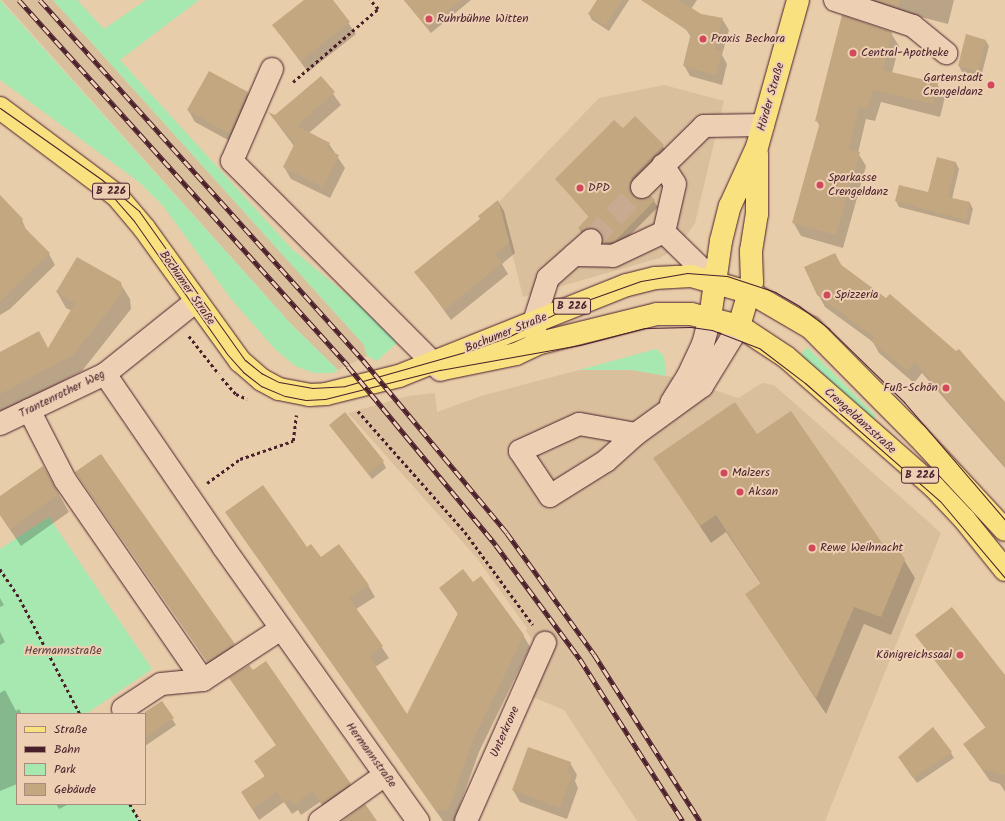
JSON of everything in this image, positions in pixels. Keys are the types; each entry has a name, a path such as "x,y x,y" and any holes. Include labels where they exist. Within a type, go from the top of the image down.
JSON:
{"main road":[{"name":"Hörder Straße","path":"710,318 716,283 720,241 730,206 757,147 798,0"},
{"name":"Bochumer Straße","path":"0,108 118,196 144,228 240,361 262,380 279,389 309,395 344,391 399,376 418,376 437,366 510,356 536,334 592,298 654,278 691,276 716,283"},
{"name":"Hörder Straße","path":"739,326 750,293 751,251 757,214 757,147"},
{"name":"B 226","path":"716,283 750,293 811,328 1005,530"},
{"name":"Bochumer Straße","path":"536,334 657,314 691,314 710,318"},
{"name":"Crengeldanzstraße","path":"710,318 739,326 786,357 934,487 965,520 1005,570"}],"street":[{"path":"835,0 913,26 946,53"},
{"path":"272,69 232,161 437,366"},
{"path":"642,187 704,126 763,125"},
{"path":"663,166 675,184 664,232"},
{"path":"664,232 716,283"},
{"path":"574,255 613,256 664,232"},
{"path":"536,334 548,278 591,240"},
{"name":"Trantenrother Weg","path":"0,424 105,374 196,301"},
{"path":"662,416 688,376 703,344 710,318"},
{"path":"636,434 579,424 520,450 550,496 606,461 636,434 702,386 739,326"},
{"name":"Hermannstraße","path":"105,374 281,629 418,821"},
{"path":"29,410 65,480 203,680"},
{"path":"934,487 950,471"},
{"path":"123,709 161,684 203,680 281,629"},
{"name":"Unterkrone","path":"466,821 545,643"},
{"path":"320,821 385,775"}],"path":[{"path":"287,87 378,10 370,0"},
{"path":"344,391 355,407 465,532 545,643"},
{"path":"206,484 240,459 293,441 296,414"},
{"path":"0,569 20,600 79,713"},
{"path":"131,805 140,821"}],"shaded area":[{"path":"2,0 53,0 364,345 367,356 338,370 291,324"},
{"path":"664,85 724,101 695,223 679,246 660,258 523,297 499,202 599,98"},
{"path":"579,370 632,370 657,374 682,379 738,398 762,383 774,385 941,533 825,821 637,821 564,710 533,697 535,643 526,631 527,628 476,557 348,413 408,396 435,393 437,412 481,396"}],"green space":[{"path":"0,0 291,324 338,370 333,373 314,373 295,366 275,349 231,299 164,207 139,182 0,80"},
{"path":"53,0 77,0 104,29 146,0 199,0 120,60 292,249 394,334 398,342 377,361 367,356 364,345"},
{"path":"807,347 876,416 874,419 801,355"},
{"path":"656,349 664,356 666,376 632,370 579,370"},
{"name":"Hermannstraße","path":"49,517 152,669 87,713 16,713 16,805 132,805 140,821 0,821 0,549"}],"building":[{"path":"304,0 333,0 350,22 301,61 272,25"},
{"name":"Ruhrbühne Witten","path":"404,0 461,0 427,28"},
{"path":"597,0 622,0 605,26 588,14"},
{"name":"Praxis Bechara","path":"641,0 679,0 701,14 723,18 715,49 722,52 716,75 683,66 691,33"},
{"path":"875,0 900,0 898,8"},
{"path":"842,15 892,32 883,70 938,83 933,104 873,90 868,109 859,107 849,149 860,152 836,235 792,223 820,122 815,121"},
{"path":"966,34 986,40 978,71 958,66"},
{"path":"209,71 248,92 230,134 187,110"},
{"path":"321,76 335,92 297,126 330,143 326,149 339,155 323,187 283,167 295,143 268,112 275,115"},
{"path":"635,116 664,145 632,177 630,190 638,199 651,196 655,200 615,241 603,243 601,232 595,228 588,228 582,231 578,228 589,216 555,179 614,120 623,128"},
{"path":"937,157 956,162 948,197 970,202 966,220 895,201 899,185 928,192"},
{"path":"0,195 23,219 20,223 50,253 0,302"},
{"path":"498,200 509,242 495,254 502,263 445,310 414,272 480,219 478,216"},
{"path":"835,253 840,264 886,298 890,294 956,351 959,349 1005,402 1005,466 915,362 907,371 871,341 874,337 817,295 804,267"},
{"path":"77,257 121,282 123,292 73,355 0,394 0,352 39,331 48,348 75,303 56,292"},
{"name":"Rewe Weihnacht","path":"735,402 757,434 791,411 887,550 895,545 905,559 881,617 854,607 816,698 745,594 761,583 716,515 700,526 653,458"},
{"path":"345,412 384,461 368,474 329,425"},
{"path":"101,454 235,644 208,662 75,472"},
{"path":"43,466 59,494 10,529 0,514 0,496"},
{"path":"263,485 307,547 311,544 321,557 339,544 369,585 349,598 383,646 369,656 407,714 458,613 439,588 463,569 473,582 481,576 524,635 473,740 448,810 436,811 225,512"},
{"path":"952,607 1005,675 1005,775 982,769 963,744 986,727 915,635"},
{"path":"266,661 351,784 322,804 313,791 294,805 290,800 285,804 277,792 252,809 241,792 265,776 254,761 276,745 229,678 249,665 253,670"},
{"path":"162,701 174,718 146,737 145,712"},
{"path":"933,727 952,752 913,778 898,757"},
{"path":"528,747 571,762 567,773 572,775 560,808 512,790"},
{"path":"365,804 377,821 342,821"}],"tunnel":[{"path":"591,240 642,187"}],"tram line":[{"path":"0,108 101,179 139,211 245,360 261,373 279,382 312,388 345,386 472,350 508,337 571,306 641,281 687,273 727,276 775,292 799,306 829,329 904,402 1005,520"},
{"path":"107,190 134,221 227,354 243,372 261,386 285,396 306,400 325,399 440,370 580,345 645,328 691,327 712,330 759,348 805,383 940,501 1005,578"}],"railway":[{"path":"19,0 348,366 496,545 580,659 683,821"},
{"path":"40,0 363,360 507,533 594,654 700,821"}],"place":[{"name":"Ruhrbühne Witten","path":"429,19"},
{"name":"Praxis Bechara","path":"703,39"},
{"name":"Central-Apotheke","path":"853,53"},
{"name":"Gartenstadt Crengeldanz","path":"991,85"},
{"name":"Sparkasse Crengeldanz","path":"820,185"},
{"name":"DPD","path":"580,188"},
{"name":"Spizzeria","path":"827,295"},
{"name":"Fuß-Schön","path":"946,388"},
{"name":"Malzers","path":"724,473"},
{"name":"Aksan","path":"740,492"},
{"name":"Rewe Weihnacht","path":"812,548"},
{"name":"Königreichssaal","path":"960,655"}]}
